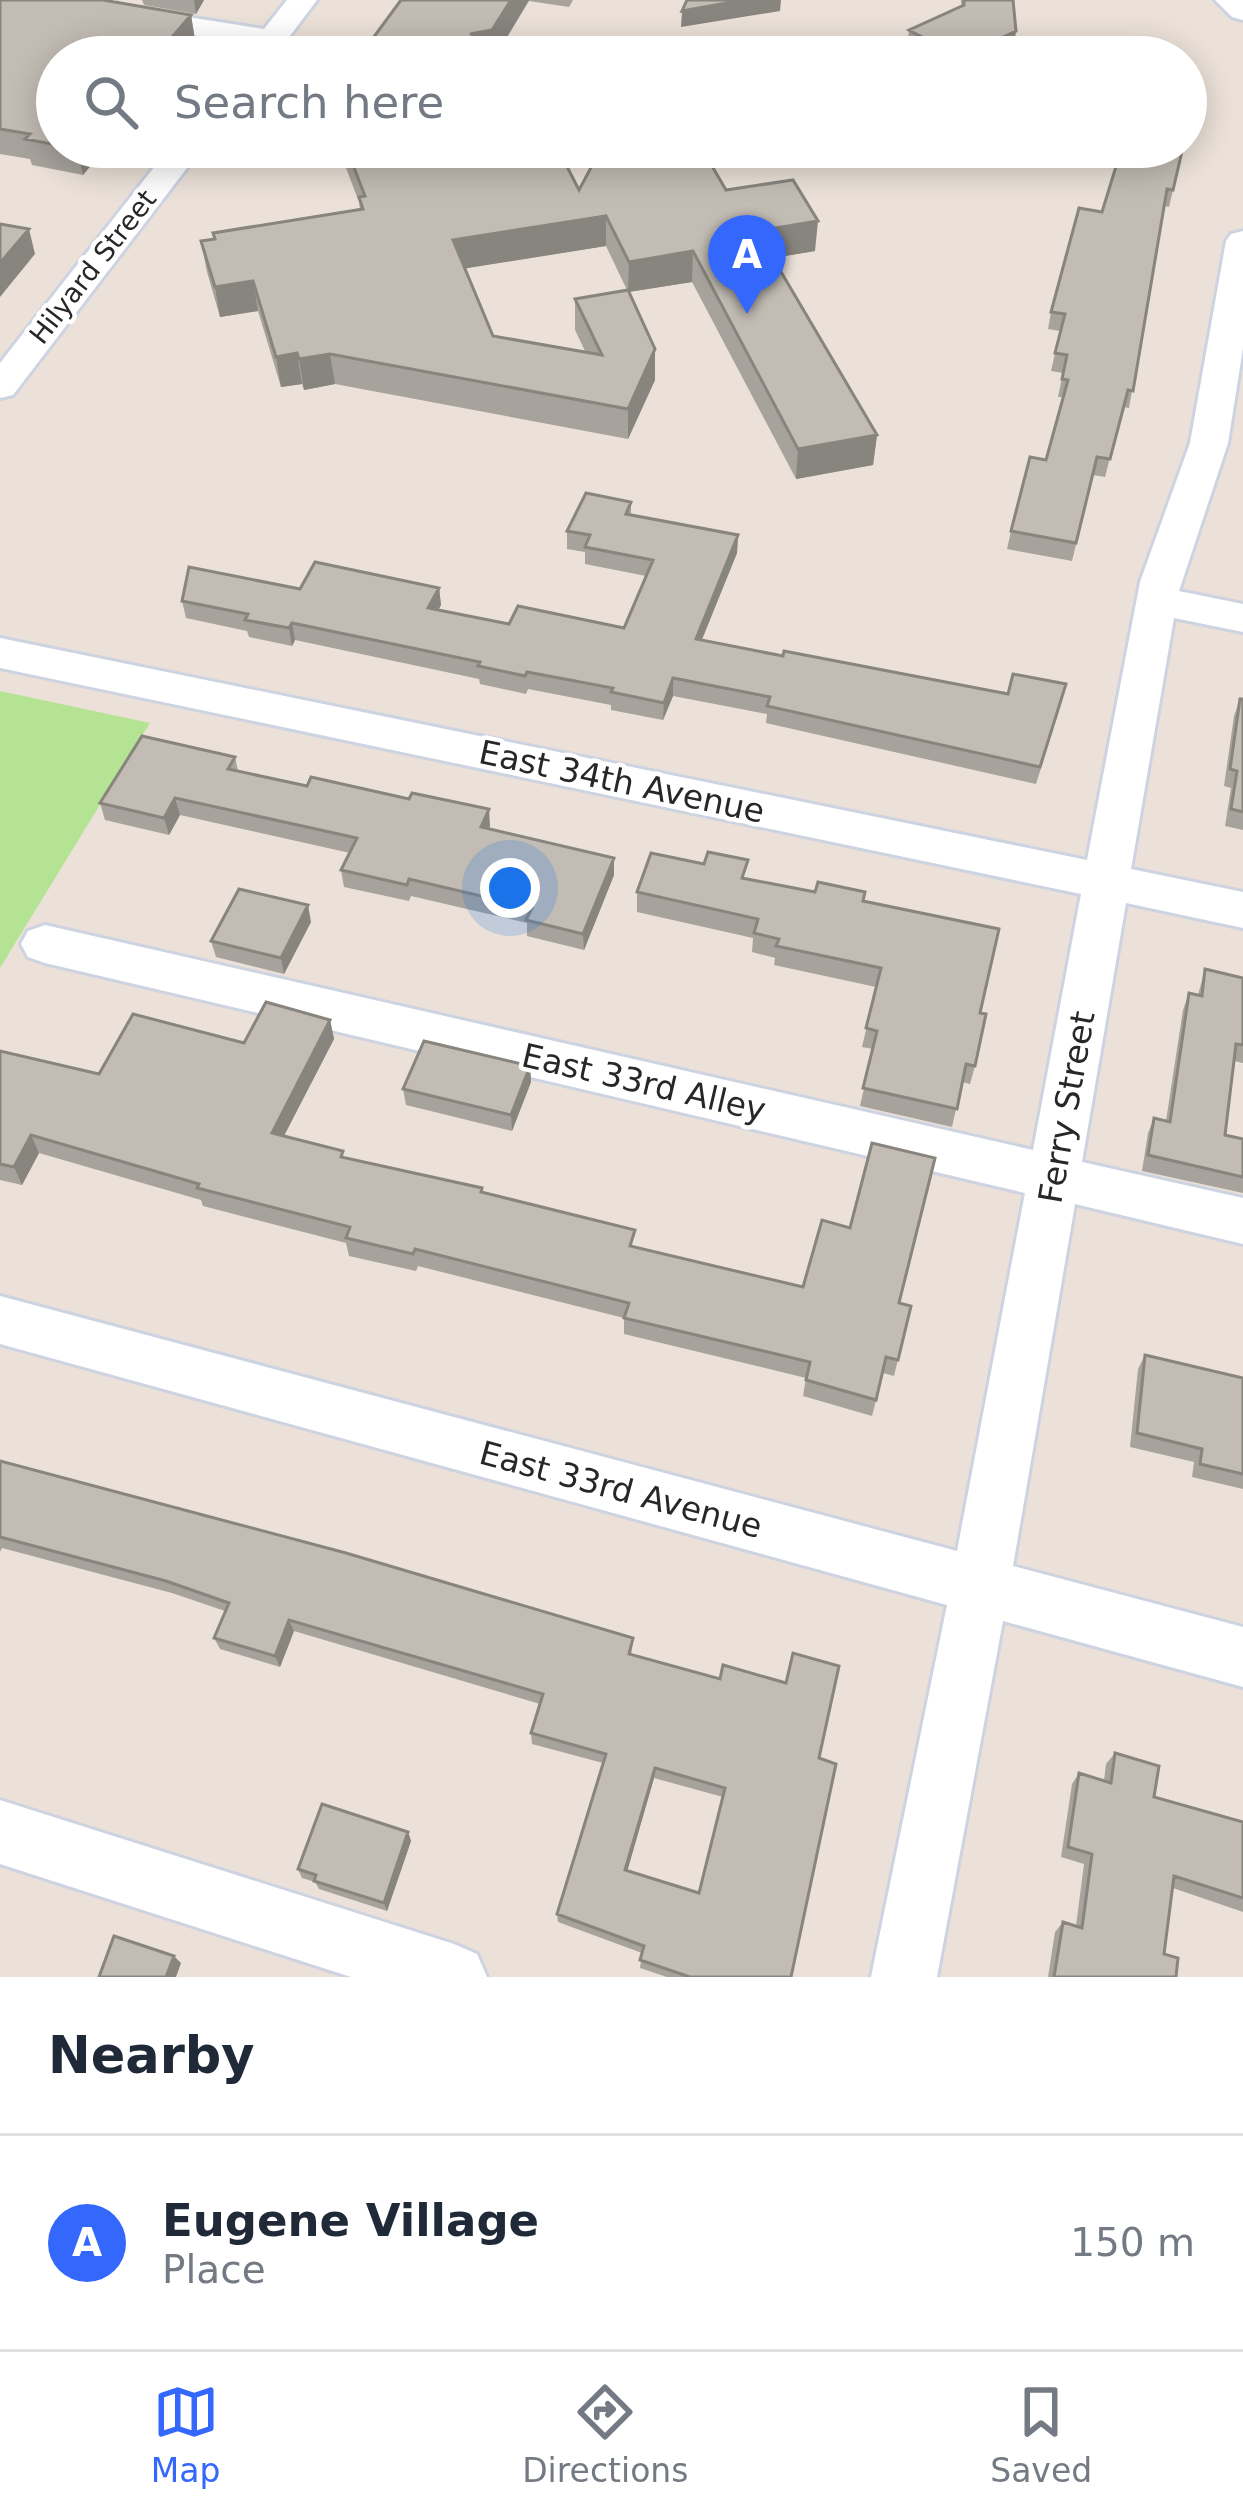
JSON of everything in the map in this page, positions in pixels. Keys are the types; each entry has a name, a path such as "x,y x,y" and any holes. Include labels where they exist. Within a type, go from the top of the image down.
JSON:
{"street":[{"path":"101,0 91,11 208,36"},
{"path":"274,36 302,0"},
{"path":"1230,0 1243,11"},
{"name":"Hilyard Street","path":"0,387 171,168"},
{"name":"Ferry Street","path":"904,1977 980,1587 1157,602 1226,446 1243,241"},
{"path":"1157,602 1243,618"},
{"name":"East 34th Avenue","path":"0,653 1243,910"},
{"name":"East 33rd Alley","path":"45,944 1243,1221"},
{"name":"East 33rd Avenue","path":"0,1320 1243,1657"},
{"path":"0,1832 454,1977"}],"green space":[{"path":"0,691 150,723 0,968"}],"building":[{"path":"0,0 103,0 191,15 173,36 36,36 36,141 25,139 30,134 0,129"},
{"path":"401,0 511,0 492,30 470,34 483,36 374,36"},
{"path":"687,0 744,0 682,11"},
{"path":"964,0 1013,0 1016,31 1005,36 920,36 909,30 964,5"},
{"path":"354,168 568,168 579,190 591,168 713,168 726,190 793,180 818,221 757,231 877,435 798,449 693,251 629,262 606,216 453,240 493,336 602,355 575,299 628,290 655,349 628,409 330,354 276,357 253,281 215,287 201,241 215,239 213,233 363,209 359,197 365,196"},
{"path":"1116,168 1178,168 1173,190 1167,189 1133,391 1128,390 1110,459 1097,457 1076,543 1011,531 1030,457 1046,460 1068,380 1062,379 1067,355 1055,353 1065,314 1051,312 1079,208 1102,212"},
{"path":"0,224 29,229 0,263"},
{"path":"586,493 631,502 626,514 738,535 696,639 1008,694 1013,674 1066,684 1040,767 767,706 770,697 673,678 664,703 611,692 613,688 527,672 525,676 478,666 480,662 292,623 289,628 245,620 248,614 182,601 189,567 300,589 315,562 439,588 428,608 509,624 518,606 624,628 653,560 585,547 590,535 567,531"},
{"path":"1240,699 1243,812 1231,809 1237,771 1230,769"},
{"path":"142,736 235,757 228,769 307,786 311,777 409,799 412,793 489,809 481,827 614,858 583,934 526,920 532,908 409,879 407,885 341,870 357,838 175,798 164,818 100,803"},
{"path":"708,852 748,860 742,878 815,892 818,882 865,892 863,901 999,929 980,1013 986,1014 975,1066 966,1064 957,1109 863,1088 877,1031 866,1028 881,968 776,946 779,939 754,933 758,919 637,892 651,853 704,864"},
{"path":"239,889 308,905 281,958 211,941"},
{"path":"1205,969 1243,978 1243,1045 1236,1044 1225,1135 1243,1139 1243,1177 1148,1155 1154,1118 1170,1122 1189,993 1202,996"},
{"path":"266,1002 330,1020 272,1133 343,1151 341,1157 482,1188 481,1192 635,1230 630,1246 803,1287 822,1220 850,1228 872,1143 935,1158 899,1303 911,1306 898,1360 886,1357 876,1400 806,1380 810,1362 624,1318 629,1303 415,1249 413,1254 346,1238 350,1227 197,1188 199,1184 31,1135 14,1167 0,1164 0,1051 99,1074 133,1014 244,1043"},
{"path":"424,1041 530,1066 511,1115 403,1089"},
{"path":"1145,1355 1243,1378 1243,1474 1200,1464 1202,1449 1137,1433"},
{"path":"0,1461 346,1553 633,1638 629,1654 720,1679 723,1665 786,1683 793,1653 839,1666 819,1758 836,1764 791,1977 690,1977 640,1960 644,1946 557,1914 606,1754 531,1733 543,1694 289,1620 275,1656 214,1638 229,1603 166,1581 0,1537","holes":["655,1768 725,1788 699,1893 625,1870"]},
{"path":"1115,1753 1159,1766 1154,1797 1243,1822 1243,1898 1174,1876 1164,1954 1178,1958 1176,1977 1054,1977 1063,1922 1082,1928 1092,1854 1068,1847 1079,1773 1111,1783"},
{"path":"322,1804 408,1832 384,1903 314,1881 316,1875 298,1869"},
{"path":"114,1936 174,1956 166,1977 99,1977"}],"place":[{"name":"Eugene Village","path":"747,314"}]}
